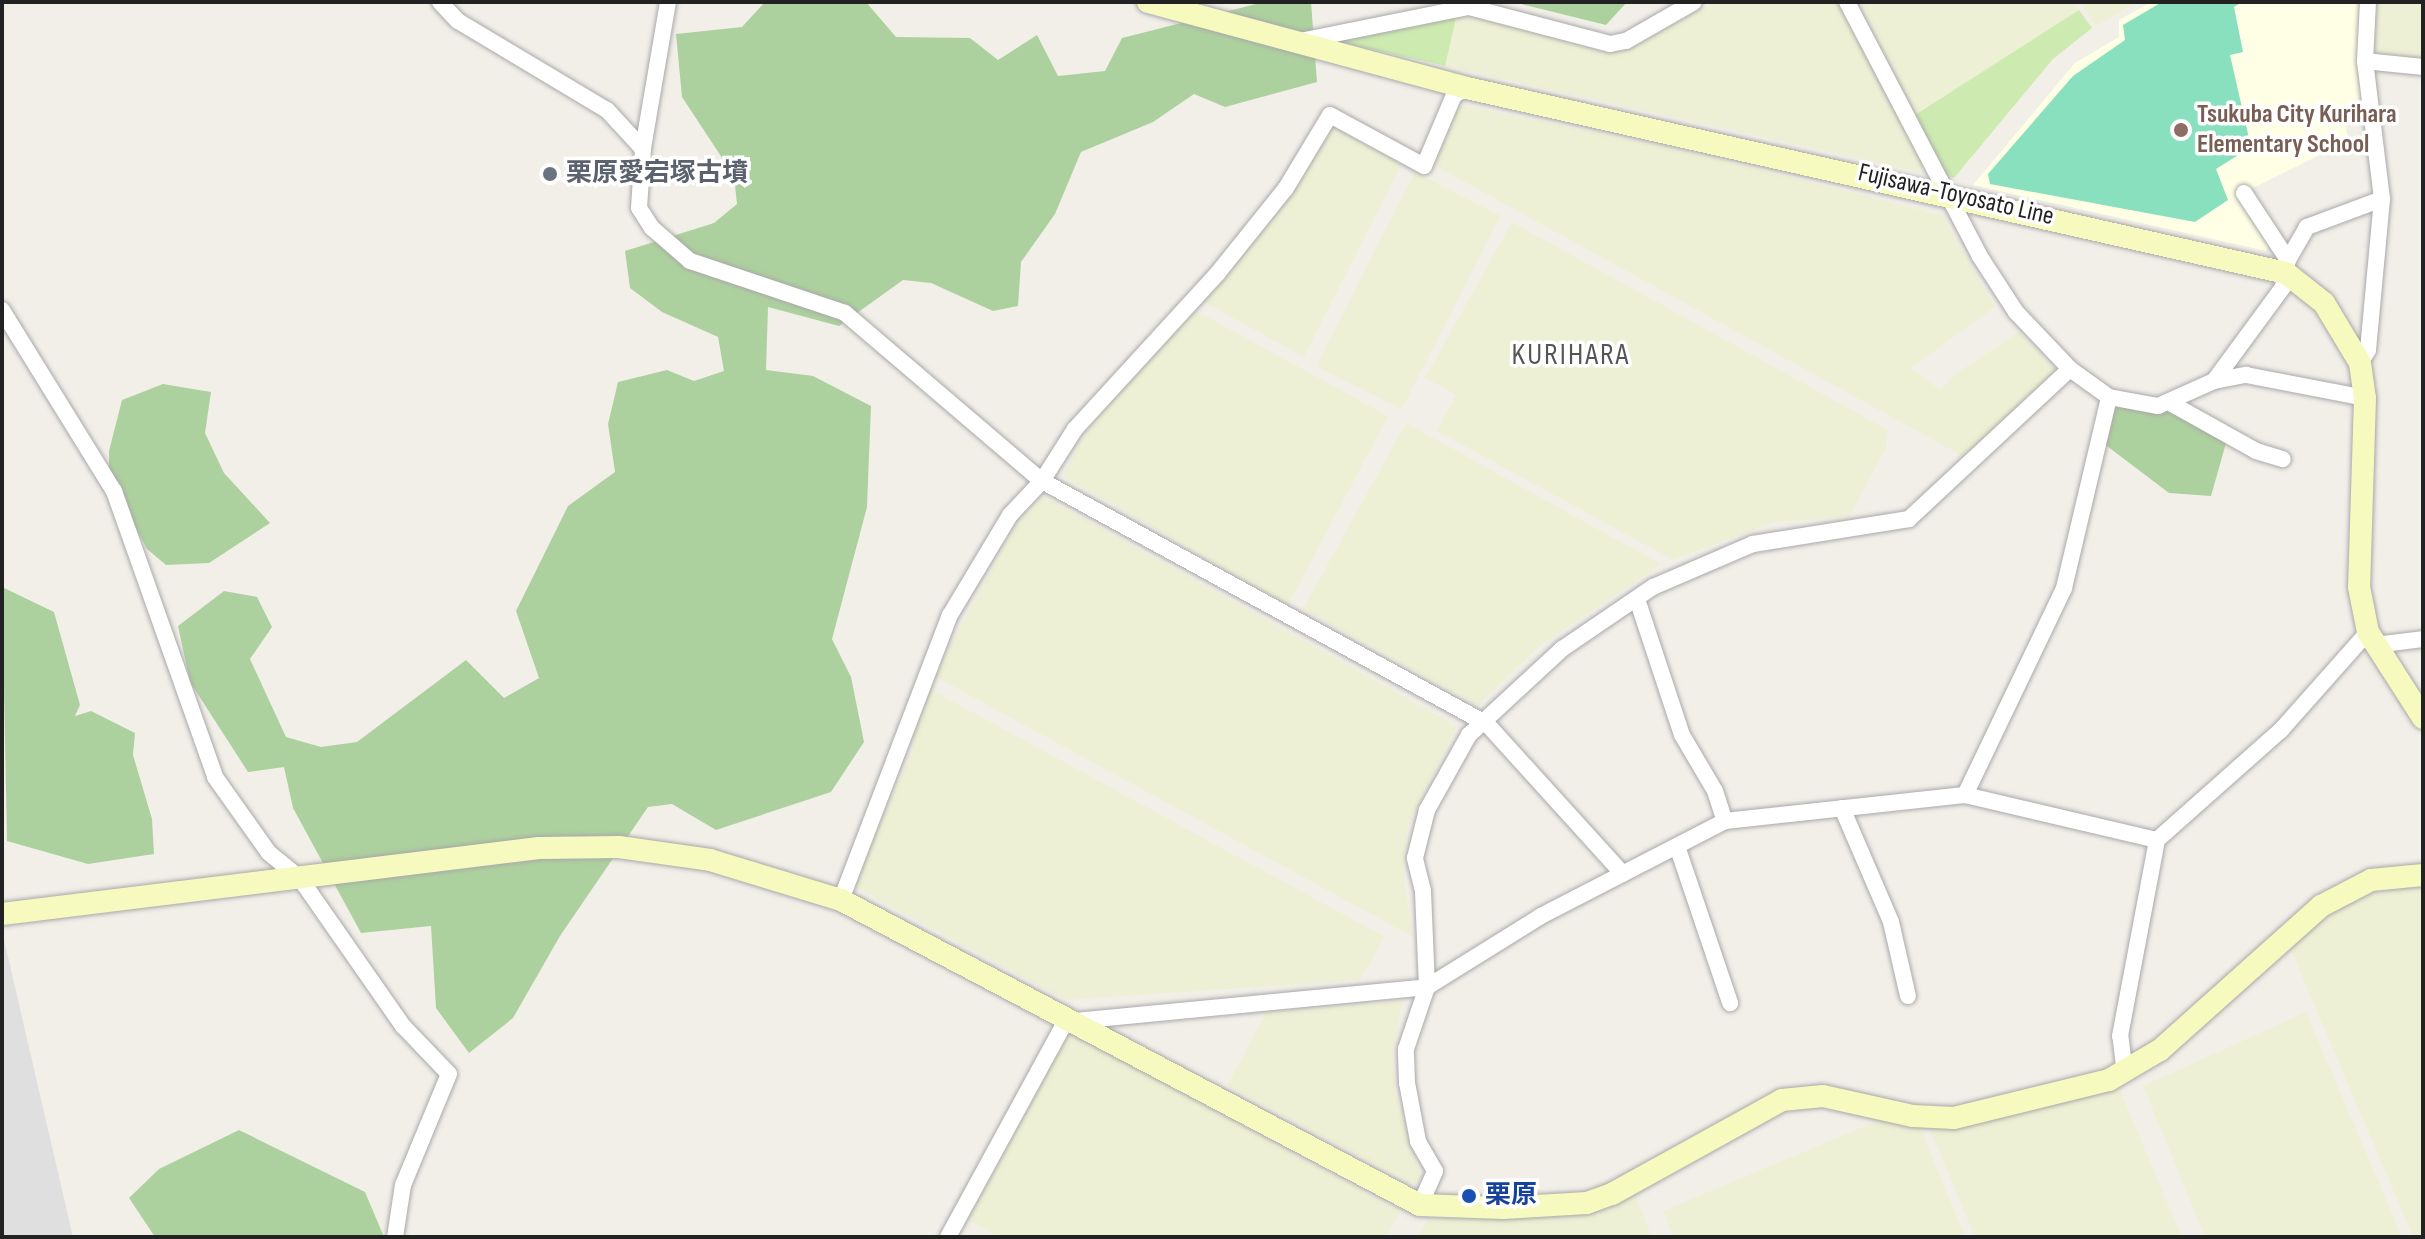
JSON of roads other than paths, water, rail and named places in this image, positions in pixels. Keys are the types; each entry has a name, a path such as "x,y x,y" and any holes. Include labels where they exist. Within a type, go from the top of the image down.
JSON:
{"street":[{"path":"440,2 458,21 607,110 643,149"},
{"path":"668,2 643,149 641,217 690,261 845,313 1042,481 1487,724 1623,874"},
{"name":"Fujisawa-Toyosato Line","path":"1148,2 1467,88 2287,266 2324,303 2360,363 2365,398 2358,557 2372,639 2423,718"},
{"path":"1294,43 1469,5 1610,44 1626,41 1694,2"},
{"path":"1847,2 1943,191 2016,312 2070,369 2109,397 2172,404 2256,451 2283,459"},
{"path":"2360,363 2368,350 2382,199 2365,84 2368,2"},
{"path":"2365,61 2423,67"},
{"path":"841,900 950,615 1010,515 1042,481 1075,429 1217,274 1286,188 1330,115 1424,166 1454,95 1467,88"},
{"path":"2244,193 2287,266"},
{"path":"2214,381 2283,287 2287,266 2307,227 2382,199"},
{"path":"2,310 114,491 215,777 269,853 299,877 403,1026 449,1074 403,1185 395,1237"},
{"path":"1420,1205 1435,1171 1418,1141 1406,1049 1427,987 1423,891 1415,858 1448,764 1469,735 1487,724 1562,649 1637,599 1753,544 1909,519 2070,369"},
{"path":"2172,404 2214,381 2246,375 2365,398"},
{"path":"1965,795 2064,588 2109,397"},
{"path":"1637,599 1682,735 1715,791 1725,821"},
{"path":"2125,1074 2120,1036 2157,840 2281,730 2372,639 2423,639"},
{"path":"1065,1022 1427,987 1623,874 1725,821 1965,795 2157,840"},
{"path":"1842,808 1891,922 1908,996"},
{"path":"1677,846 1730,1003"},
{"path":"2,914 539,848 619,847 761,871 841,900 1065,1022 1420,1205 1587,1203 1782,1100 1823,1096 1913,1116 1954,1118 2125,1074 2160,1050 2321,906 2371,880 2423,875"},
{"path":"948,1237 1065,1022"}],"place":[{"name":"Tsukuba City Kurihara Elementary School","path":"2181,130"},
{"name":"栗原愛宕塚古墳","path":"550,174"},
{"name":"栗原","path":"1469,1196"}],"district":[{"name":"KURIHARA","path":"1571,355"}]}
